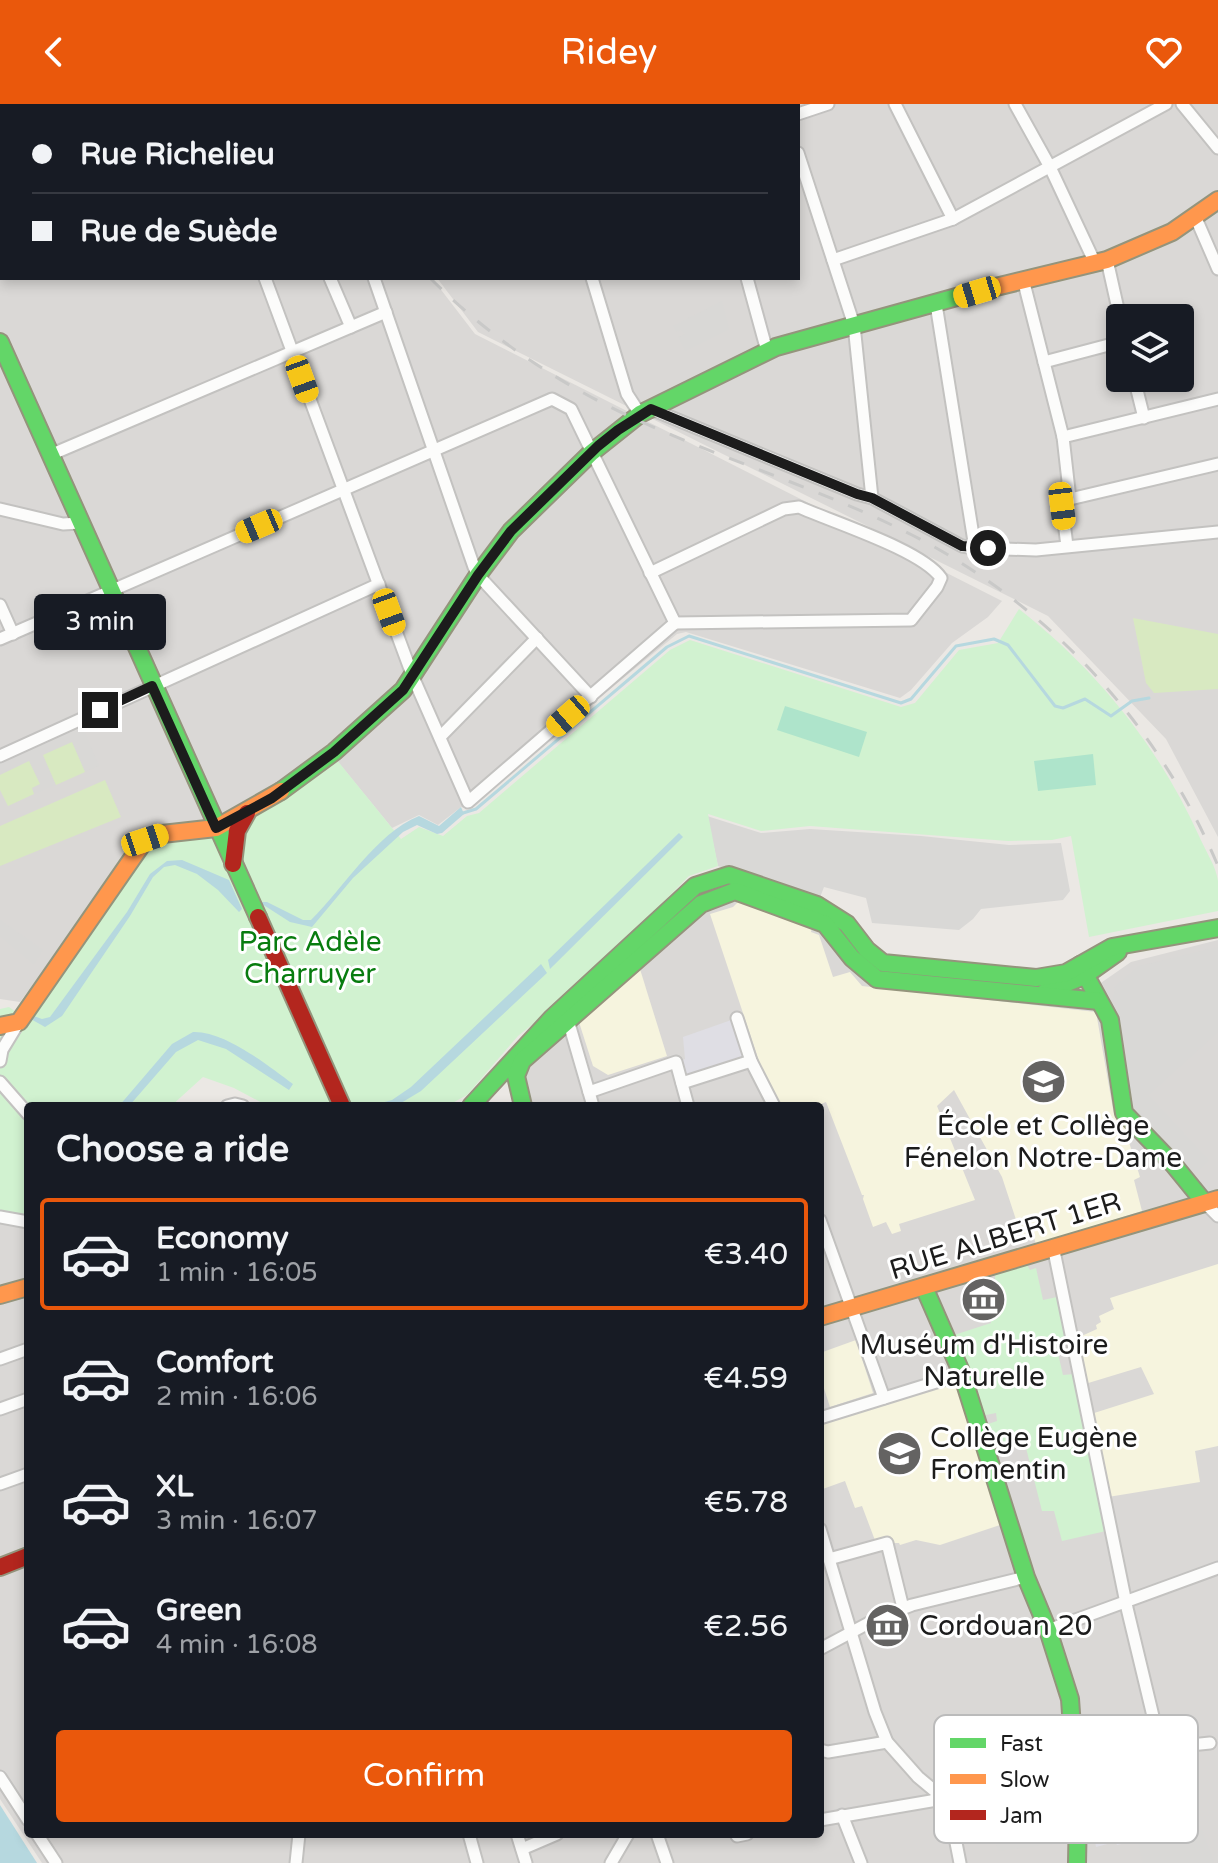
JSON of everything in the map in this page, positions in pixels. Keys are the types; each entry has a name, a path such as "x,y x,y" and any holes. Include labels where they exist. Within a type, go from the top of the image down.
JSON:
{"street":[{"path":"800,113 828,104"},
{"path":"895,104 953,219"},
{"path":"1015,104 1101,262 1115,304"},
{"path":"833,260 953,219 1166,104"},
{"path":"1182,104 1218,148"},
{"path":"800,159 854,325 872,498"},
{"path":"0,1061 2,1050 19,1022 145,840 162,834 216,828 247,813 335,751 403,690 478,575 511,531 591,453 646,412 767,351 1023,279 1101,262 1172,232 1218,200"},
{"path":"1195,216 1218,269"},
{"path":"1023,279 1063,437 1070,499"},
{"path":"266,280 413,677 468,802 675,623 911,620 941,578 936,571 904,551 799,507 784,509 650,573"},
{"path":"331,280 351,327"},
{"path":"375,280 478,575 591,697"},
{"path":"593,280 627,394 646,412 872,498 962,546 1036,550 1218,532"},
{"path":"748,280 767,351"},
{"path":"936,304 975,548"},
{"path":"50,455 386,312"},
{"path":"0,342 341,1102"},
{"path":"1044,362 1106,346"},
{"path":"1138,392 1144,418"},
{"path":"0,639 552,399 571,409 675,623"},
{"path":"1063,437 1218,399"},
{"path":"1067,546 1062,506 1070,499 1218,464"},
{"path":"0,509 63,524 80,523"},
{"path":"0,756 379,584"},
{"path":"0,605 13,634"},
{"path":"440,737 537,638"},
{"path":"233,865 237,831 247,813"},
{"path":"475,1102 552,1018 695,886 729,875 817,905 847,924 867,950 883,963 1036,978 1083,970"},
{"path":"521,1100 516,1076 522,1061 701,904 735,891 825,924 852,958 877,979 1099,1001"},
{"path":"1037,994 1083,970 1112,947 1216,928"},
{"path":"1083,970 1110,1020 1124,1113 1211,1201 1218,1216"},
{"path":"737,1018 751,1061 772,1102"},
{"path":"568,1020 592,1102"},
{"path":"0,1026 19,1022"},
{"path":"682,1083 751,1061"},
{"path":"589,1092 676,1062 687,1102"},
{"path":"0,1082 24,1109"},
{"path":"488,1087 521,1100"},
{"path":"1181,1173 1186,1207"},
{"name":"RUE ALBERT 1ER","path":"824,1316 1211,1201"},
{"path":"0,1217 24,1221"},
{"path":"824,1232 884,1398"},
{"path":"1053,1246 1126,1602 1153,1715"},
{"path":"924,1287 962,1374 1026,1577 1048,1630 1070,1699 1071,1715"},
{"path":"0,1295 24,1288"},
{"path":"0,1359 24,1350"},
{"path":"824,1417 962,1374"},
{"path":"0,1409 24,1400"},
{"path":"0,1484 24,1475"},
{"path":"824,1542 887,1742 918,1777 934,1790"},
{"path":"829,1559 887,1543 903,1608"},
{"path":"0,1567 24,1558"},
{"path":"1048,1630 1218,1568"},
{"path":"824,1647 903,1608 1026,1577"},
{"path":"824,1751 887,1742"},
{"path":"1198,1744 1210,1743"},
{"path":"0,1777 24,1814"},
{"path":"824,1819 934,1799"},
{"path":"842,1815 861,1863"},
{"path":"40,1838 56,1863"},
{"path":"296,1863 299,1838"},
{"path":"470,1838 477,1863"},
{"path":"518,1838 526,1863"},
{"path":"522,1849 548,1838"},
{"path":"611,1863 626,1838"},
{"path":"658,1838 667,1863"},
{"path":"957,1843 960,1863"},
{"path":"1077,1843 1077,1863"}],"shaded area":[{"path":"800,104 1218,104 1218,837 1166,739 1048,616 478,332 439,280 800,280"},
{"path":"0,280 434,280 475,334 1002,601 988,617 952,643 911,690 900,698 686,632 677,634 465,808 461,807 438,825 419,815 392,828 330,752 216,828 149,827 20,1002 0,999"},
{"path":"722,301 729,329 685,351 678,337 685,334 682,330 676,332 673,326"},
{"path":"79,719 99,766 85,772 72,743 43,755 56,785 34,794 32,788 40,784 29,761 0,775 0,756"},
{"path":"707,816 761,833 810,829 1009,845 1061,843 1070,891 1063,900 981,909 959,930 872,923 866,898 824,887 819,900 718,866"},
{"path":"735,894 823,927 868,983 1072,1003 1131,962 1218,940 1218,1863 42,1863 26,1838 824,1838 824,1102 529,1102 523,1065 699,910"},
{"path":"738,902 812,927 811,932 819,935 833,977 850,972 862,986 1096,1012 1114,1115 1133,1137 1128,1139 1140,1177 1134,1180 1142,1211 1036,1244 1033,1235 1022,1238 1002,1177 954,1090 937,1106 975,1200 899,1224 901,1231 892,1234 886,1222 873,1227 864,1195 826,1102 776,1102 766,1082 710,914 733,907"},
{"path":"0,920 43,950 34,964 0,936"},
{"path":"1218,947 1218,1032 1148,1095 1209,1161 1188,1182 1124,1113 1110,1020 1115,987 1139,966"},
{"path":"639,966 667,1056 608,1075 593,1066 578,1019"},
{"path":"737,1018 751,1061 682,1083 676,1062 685,1059 683,1037"},
{"path":"0,1214 24,1219 24,1836 0,1799"},
{"path":"1218,1264 1218,1446 1195,1451 1200,1482 1108,1497 1091,1414 1154,1394 1141,1367 1085,1384 1085,1370 1075,1339 1097,1329 1096,1325 1101,1322 1099,1316 1114,1309 1110,1298"},
{"path":"856,1340 873,1393 830,1407 824,1388 824,1352"},
{"name":"Collège Eugène Fromentin","path":"956,1382 1000,1525 940,1545 916,1540 900,1545 876,1543 862,1506 855,1508 845,1481 824,1489 824,1424"},
{"path":"1198,1830 1202,1830 1214,1863 1143,1863 1138,1843 1198,1843"},
{"path":"997,1843 1059,1843 998,1851"}],"green space":[{"name":"Parc Adèle Charruyer","path":"1019,609 1074,657 1123,712 1165,771 1213,864 1218,881 1218,911 1089,937 1071,836 1052,840 1008,841 810,826 761,831 708,814 718,866 689,876 578,988 518,1036 467,1095 454,1102 260,1102 203,1077 175,1102 24,1102 24,1217 0,1213 0,1009 9,1007 26,1019 149,849 164,839 183,834 222,837 336,759 401,839 419,827 443,836 467,816 479,813 670,650 690,640 901,707 915,703 959,650 998,643"},
{"path":"1133,618 1218,634 1218,689 1154,693 1146,683"},
{"path":"785,706 867,732 859,757 777,730"},
{"path":"72,742 85,772 56,785 43,755"},
{"path":"1093,754 1096,785 1038,791 1034,761"},
{"path":"29,761 40,784 32,788 34,794 8,806 0,790 0,775"},
{"path":"105,780 121,817 0,866 0,826"},
{"path":"1026,1263 1030,1270 1036,1268 1043,1300 1057,1297 1066,1341 1056,1345 1063,1375 1074,1374 1106,1531 1062,1541 1054,1511 1042,1511 1024,1440 993,1447 985,1425 997,1421 996,1413 981,1416 951,1336 991,1323 990,1318 1001,1313 990,1283 995,1281 995,1273"}],"water":[{"path":"461,807 464,814 442,833 437,834 417,825 403,832 353,878 312,927 290,922 261,902 303,920 311,920 388,835 419,816 439,826"},
{"path":"679,833 683,837 550,969 548,960"},
{"path":"182,860 229,880 242,909 239,912 197,874 175,865 164,867 153,877 62,1016 45,1027 29,1018 31,1015 42,1019 50,1017 127,912 150,874 167,861"},
{"path":"541,964 547,973 421,1091 403,1102 385,1102 411,1087"},
{"path":"193,1032 218,1037 258,1059 293,1084 289,1090 226,1049 198,1040 176,1052 132,1102 122,1102 172,1044"},
{"path":"0,1805 37,1863 0,1863"}],"waterway":[{"path":"463,813 476,809 667,647 689,636 901,703 911,699 956,646 994,639 1008,645 1055,706 1063,708 1085,699 1111,716 1132,701 1149,698"}],"railway":[{"path":"432,280 504,342 586,394 678,437 879,519 962,564 1009,596 1053,633 1094,674 1131,718 1165,765 1194,814 1218,866"}],"traffic: fast":[{"path":"281,791 334,752 403,690 478,575 511,531 591,453 640,414 776,347 971,293"},
{"path":"0,342 258,917"},
{"path":"475,1102 552,1018 695,886 729,875 817,905 847,924 867,950 883,963 1036,978 1066,973 1112,947 1218,928"},
{"path":"522,1102 516,1076 522,1061 701,904 735,891 825,924 852,958 877,979 1099,1001"},
{"path":"1045,992 1084,976 1118,952"},
{"path":"1080,965 1110,1020 1124,1113 1204,1202"},
{"path":"924,1287 962,1374 1026,1577 1048,1630 1070,1699 1071,1715"},
{"path":"1077,1843 1077,1863"}],"traffic: slow":[{"path":"971,293 1107,260 1172,232 1218,200"},
{"path":"0,1026 19,1022 145,840 162,834 216,828 281,791"},
{"path":"824,1316 1218,1199"},
{"path":"0,1295 24,1288"}],"traffic: jam":[{"path":"233,864 237,831 247,813"},
{"path":"258,917 340,1102"},
{"path":"0,1567 24,1558"}],"place":[{"name":"École et Collège Fénelon Notre-Dame","path":"1043,1081"},
{"name":"Muséum d'Histoire Naturelle","path":"984,1300"},
{"name":"Collège Eugène Fromentin","path":"899,1453"},
{"name":"Cordouan 20","path":"888,1625"}],"route":[{"path":"100,710 152,686 216,828 247,813 335,751 403,690 478,575 511,531 598,446 651,409 872,498 962,546 988,548"}]}
